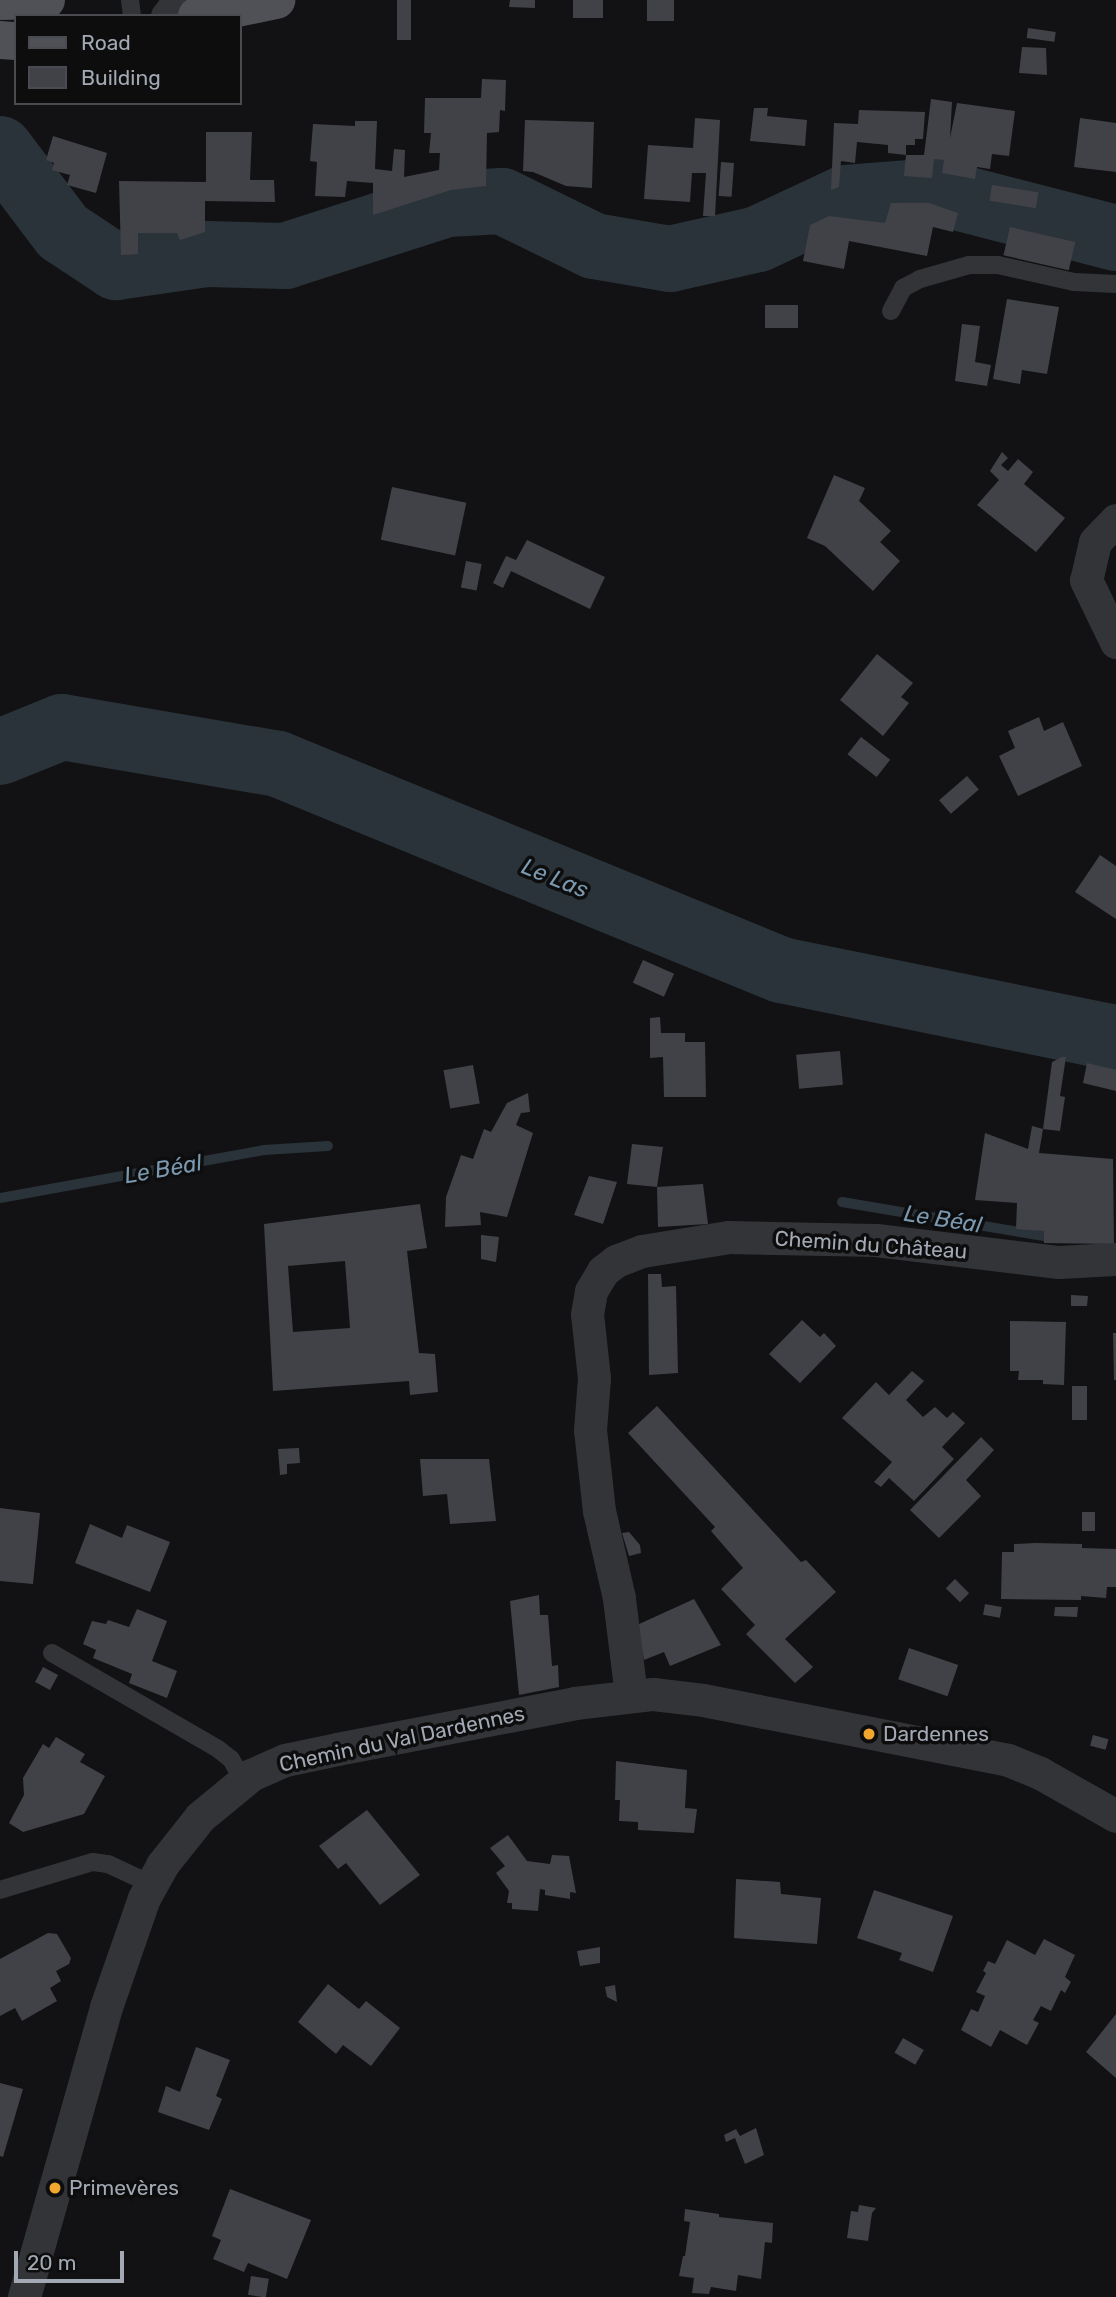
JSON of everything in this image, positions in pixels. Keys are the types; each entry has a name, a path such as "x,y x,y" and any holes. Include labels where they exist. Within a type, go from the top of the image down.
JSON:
{"main road":[{"path":"0,1 46,0"},
{"path":"207,14 276,0"}],"street":[{"path":"169,14 194,0"},
{"path":"1116,520 1095,542 1086,580 1116,642"},
{"name":"Chemin du Château","path":"631,1695 619,1598 599,1511 590,1430 594,1378 587,1314 591,1291 603,1271 616,1261 642,1251 680,1243 741,1237 865,1240 1059,1262 1116,1259"},
{"name":"Chemin du Val Dardennes","path":"24,2297 106,2007 129,1934 151,1884 200,1817 243,1781 285,1760 631,1695 703,1700 1008,1760 1040,1773 1116,1815"}],"lane":[{"path":"891,311 903,288 920,279 969,265 998,265 1074,282 1116,284"},
{"path":"52,1653 218,1749 231,1759 243,1781"},
{"path":"0,1890 93,1863 107,1864 151,1884"}],"building":[{"path":"397,0 411,0 411,40 397,40"},
{"path":"510,0 535,0 535,8 509,7"},
{"path":"573,0 603,0 603,18 573,18"},
{"path":"647,0 674,0 674,21 647,21"},
{"path":"1028,28 1056,32 1054,42 1027,38"},
{"path":"1022,47 1046,48 1047,75 1019,73"},
{"path":"482,79 506,80 505,111 500,110 499,132 487,133 486,186 451,190 373,215 373,183 347,181 345,197 315,196 317,162 310,161 313,124 355,126 355,121 377,121 375,169 392,171 394,149 405,150 404,177 439,170 440,153 429,153 431,133 424,133 425,98 481,98"},
{"path":"931,99 952,102 950,138 957,103 1015,111 1009,156 992,154 990,169 977,167 975,179 942,173 944,160 934,159 932,178 904,176 906,155 924,155"},
{"path":"754,108 768,108 767,116 807,120 805,146 750,141"},
{"path":"859,110 925,112 923,139 915,139 915,145 906,145 906,155 888,153 888,145 857,142 855,163 841,161 839,187 831,190 834,123 858,124"},
{"path":"695,118 720,120 715,216 703,216 706,173 692,173 690,202 644,199 648,145 693,148"},
{"path":"1080,118 1116,123 1116,172 1074,167"},
{"path":"525,120 594,122 592,188 566,186 533,172 523,171"},
{"path":"206,132 252,132 250,180 274,180 275,202 205,201 205,232 180,240 177,233 138,233 138,254 121,255 119,181 206,182"},
{"path":"53,136 107,153 96,193 67,185 70,175 52,170 54,163 46,160"},
{"path":"721,162 734,163 732,197 719,196"},
{"path":"992,185 1038,192 1036,208 989,201"},
{"path":"891,203 929,203 958,213 953,232 933,227 927,256 849,241 844,269 803,261 810,225 829,216 885,223"},
{"path":"1010,227 1075,242 1069,270 1003,255"},
{"path":"1007,299 1059,307 1047,374 1022,370 1020,384 993,379"},
{"path":"765,305 798,305 798,328 765,328"},
{"path":"962,324 980,326 975,362 991,365 987,386 955,381"},
{"path":"1002,452 1008,458 1001,465 1008,471 1018,459 1033,472 1024,484 1065,518 1036,552 977,505 999,480 990,471"},
{"path":"834,475 865,488 859,501 891,531 880,542 900,561 873,591 825,546 807,538"},
{"path":"392,487 466,503 455,556 381,540"},
{"path":"527,540 605,577 590,609 511,571 503,588 493,583 506,556 516,560"},
{"path":"466,561 482,564 477,591 461,588"},
{"path":"877,654 913,683 901,697 909,703 883,736 840,700"},
{"path":"1039,717 1044,731 1063,722 1082,766 1018,796 999,756 1015,748 1008,731"},
{"path":"861,737 890,760 877,777 847,754"},
{"path":"967,776 979,790 951,814 939,800"},
{"path":"1100,855 1116,866 1116,919 1075,892"},
{"path":"643,960 674,974 664,997 633,983"},
{"path":"660,1017 661,1033 685,1033 685,1042 705,1042 706,1097 664,1097 663,1057 650,1058 650,1018"},
{"path":"840,1051 843,1085 799,1089 796,1055"},
{"path":"1066,1057 1060,1096 1065,1097 1060,1131 1043,1129 1052,1062"},
{"path":"1087,1063 1116,1070 1116,1091 1083,1083"},
{"path":"473,1065 480,1103 450,1109 443,1070"},
{"path":"528,1093 530,1112 521,1113 516,1125 533,1133 507,1217 480,1212 481,1225 445,1227 446,1197 461,1155 473,1159 484,1129 491,1132 507,1103"},
{"path":"1032,1126 1043,1129 1039,1153 1113,1159 1114,1244 1044,1243 1044,1231 1016,1229 1017,1203 975,1200 985,1133 1028,1149"},
{"path":"632,1144 663,1147 657,1187 627,1184"},
{"path":"589,1176 617,1182 603,1224 574,1215"},
{"path":"703,1184 708,1224 658,1227 657,1187"},
{"path":"420,1204 427,1248 407,1251 419,1353 435,1354 438,1392 410,1395 409,1381 273,1391 264,1224","holes":["345,1261 350,1328 293,1332 288,1266"]},
{"path":"481,1235 499,1237 496,1262 481,1259"},
{"path":"648,1274 661,1274 662,1287 676,1286 678,1373 649,1375"},
{"path":"1071,1295 1088,1296 1087,1306 1071,1306"},
{"path":"802,1320 820,1337 824,1333 836,1346 800,1383 769,1354"},
{"path":"1010,1321 1066,1322 1064,1385 1043,1384 1043,1380 1018,1380 1019,1371 1010,1371"},
{"path":"1113,1333 1116,1333 1116,1380 1114,1380"},
{"path":"912,1371 924,1381 906,1400 923,1417 935,1407 947,1418 953,1412 965,1423 942,1447 954,1459 914,1501 889,1478 881,1487 874,1482 892,1462 842,1418 876,1382 889,1395"},
{"path":"1072,1386 1087,1386 1087,1420 1072,1420"},
{"path":"657,1406 801,1562 806,1560 836,1592 785,1639 813,1667 795,1683 746,1634 755,1625 721,1589 743,1568 711,1531 715,1527 628,1433"},
{"path":"981,1437 994,1450 966,1480 981,1496 939,1538 910,1510"},
{"path":"299,1448 300,1463 287,1464 287,1474 280,1475 278,1449"},
{"path":"420,1459 489,1459 496,1521 450,1524 447,1494 423,1496"},
{"path":"0,1508 40,1513 33,1584 0,1581"},
{"path":"1082,1512 1095,1512 1095,1531 1082,1531"},
{"path":"90,1524 122,1538 127,1525 170,1542 150,1592 75,1563"},
{"path":"629,1532 640,1545 641,1553 629,1556 622,1533"},
{"path":"1014,1544 1082,1544 1082,1548 1116,1549 1116,1587 1107,1587 1106,1598 1081,1596 1081,1600 1001,1599 1002,1552 1014,1552"},
{"path":"955,1579 969,1593 960,1602 946,1588"},
{"path":"539,1595 540,1615 548,1615 552,1666 558,1665 559,1687 519,1695 510,1601"},
{"path":"694,1599 721,1645 670,1666 664,1652 644,1660 637,1625"},
{"path":"985,1604 1002,1607 1000,1618 983,1615"},
{"path":"1055,1607 1078,1607 1077,1617 1054,1616"},
{"path":"137,1609 167,1621 152,1661 177,1671 167,1698 129,1683 132,1674 93,1658 96,1650 83,1644 92,1621 106,1624 108,1620 129,1627"},
{"path":"909,1648 958,1665 947,1696 898,1679"},
{"path":"43,1667 58,1675 50,1690 35,1682"},
{"path":"1093,1735 1108,1739 1106,1750 1090,1746"},
{"path":"56,1737 85,1754 80,1762 105,1776 84,1814 23,1832 9,1823 24,1795 23,1778 43,1744 49,1748"},
{"path":"616,1761 687,1770 685,1808 697,1809 694,1833 638,1830 638,1822 619,1821 620,1800 615,1800"},
{"path":"367,1810 420,1875 380,1905 346,1863 338,1869 319,1846"},
{"path":"508,1835 527,1861 550,1864 552,1855 569,1856 576,1893 570,1892 570,1899 545,1895 545,1890 540,1889 538,1911 512,1909 512,1903 507,1903 509,1891 496,1873 505,1866 490,1848"},
{"path":"736,1879 780,1882 781,1894 821,1898 817,1944 734,1938"},
{"path":"874,1890 953,1916 933,1972 899,1960 902,1953 857,1938"},
{"path":"48,1933 57,1934 71,1958 69,1964 56,1971 61,1981 50,1988 57,2001 22,2021 15,2008 0,2016 0,1959"},
{"path":"1044,1939 1075,1955 1065,1977 1071,1982 1065,1993 1061,1990 1051,2011 1041,2006 1033,2020 1039,2023 1027,2045 1000,2030 991,2047 961,2030 971,2009 978,2012 985,1996 976,1992 986,1973 983,1971 988,1961 995,1964 1007,1940 1035,1955"},
{"path":"600,1947 600,1963 580,1966 577,1951"},
{"path":"328,1984 359,2009 366,2001 400,2028 371,2066 343,2045 336,2054 298,2022"},
{"path":"615,1985 617,2002 607,1997 605,1987"},
{"path":"1116,2014 1116,2078 1086,2052"},
{"path":"903,2038 924,2050 915,2065 895,2053"},
{"path":"196,2047 230,2060 216,2096 222,2099 209,2130 158,2112 166,2086 180,2092"},
{"path":"0,2083 23,2089 3,2157 0,2156"},
{"path":"756,2128 764,2155 745,2164 735,2138 726,2142 724,2135 736,2129 740,2136"},
{"path":"230,2189 311,2220 287,2279 248,2263 244,2272 213,2259 221,2240 212,2236"},
{"path":"859,2205 876,2208 872,2213 868,2241 847,2238 851,2211 858,2212"},
{"path":"685,2209 719,2214 719,2217 773,2223 772,2243 765,2242 761,2279 738,2275 736,2291 711,2287 709,2294 692,2293 694,2278 679,2276 690,2222 684,2221"},
{"path":"251,2276 269,2279 266,2297 248,2295"}],"waterway":[{"path":"0,149 63,232 116,267 206,254 285,256 447,204 502,201 594,246 670,259 758,239 846,198 933,191 1116,238"},
{"name":"Le Las","path":"0,752 62,727 278,764 781,970 1116,1038"},
{"name":"Le Béal","path":"0,1198 264,1150 328,1146"},
{"name":"Le Béal","path":"842,1202 1044,1236"}],"place":[{"name":"Dardennes","path":"869,1734"},
{"name":"Primevères","path":"55,2188"}]}
